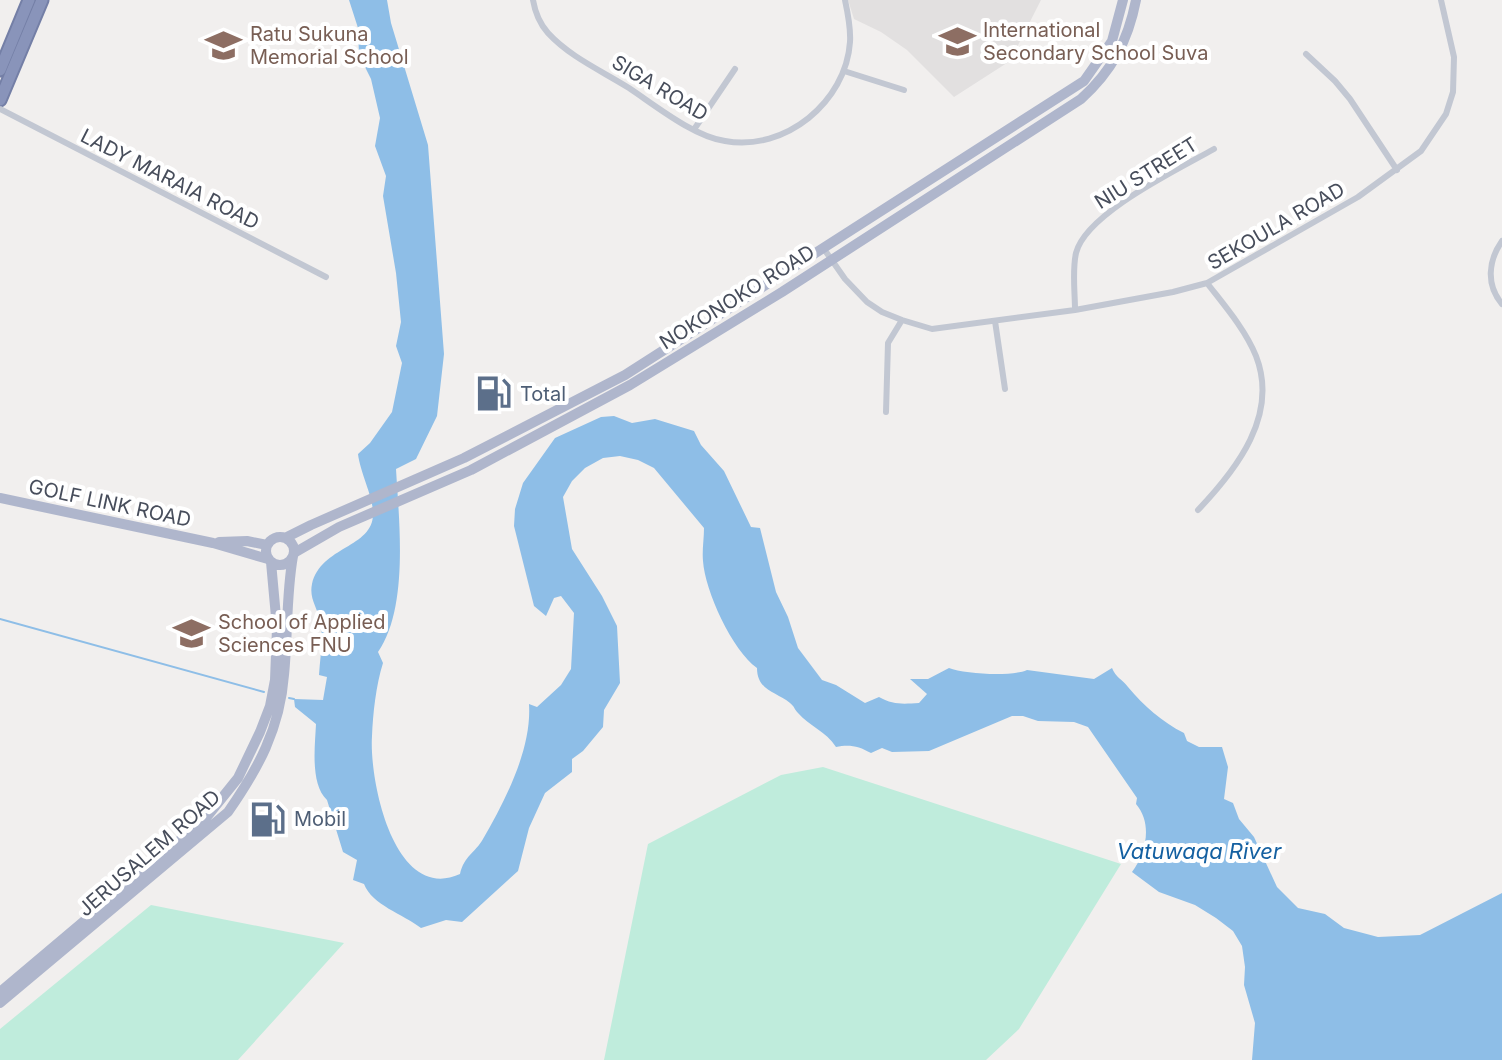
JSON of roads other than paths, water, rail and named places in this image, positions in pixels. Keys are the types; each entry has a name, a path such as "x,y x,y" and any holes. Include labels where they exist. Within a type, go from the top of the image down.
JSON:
{"highway":[{"path":"0,70 3,53 29,0"},
{"path":"0,100 42,0"}],"main road":[{"name":"NOKONOKO ROAD","path":"828,254 1084,81 1112,41 1123,0"},
{"name":"NOKONOKO ROAD","path":"294,555 321,536 471,470 1081,99 1101,80 1124,44 1136,0"},
{"name":"NOKONOKO ROAD","path":"285,538 594,398"},
{"name":"GOLF LINK ROAD","path":"0,498 213,543 270,561"},
{"path":"285,538 292,544 294,555 284,565 270,561 267,545 273,539 285,538"},
{"name":"GOLF LINK ROAD","path":"213,543 247,541 267,545"},
{"name":"JERUSALEM ROAD","path":"0,1003 205,833 228,812 255,774 274,725 282,691 294,555"},
{"name":"JERUSALEM ROAD","path":"0,992 205,819 238,778 265,719 275,680 277,628 270,561"}],"street":[{"name":"SIGA ROAD","path":"533,0 544,29 566,49 667,114 726,141 755,141 787,132 824,104 844,71 850,44 850,20 845,0"},
{"name":"SEKOULA ROAD","path":"828,254 845,279 867,302 882,312 932,329 1075,310 1207,283 1358,197 1421,151 1446,114 1453,92 1454,57 1441,0"},
{"path":"1306,54 1350,99 1397,170"},
{"path":"695,128 735,69"},
{"path":"844,71 904,90"},
{"name":"LADY MARAIA ROAD","path":"0,109 326,277"},
{"name":"NIU STREET","path":"1075,310 1076,252 1085,234 1148,187 1214,149"},
{"path":"1502,241 1490,265 1490,277 1502,304"},
{"path":"1198,510 1222,485 1257,427 1263,391 1256,355 1237,322 1207,283"},
{"path":"886,412 888,343 902,320"},
{"path":"995,321 1005,389"}],"water":[{"name":"Vatuwaqa River","path":"349,0 387,0 391,23 428,145 444,354 437,416 416,459 396,469 400,538 398,588 388,633 378,652 383,663 375,699 372,736 375,780 381,807 402,855 418,871 437,878 460,874 491,824 515,774 526,739 529,704 537,707 561,685 571,669 574,613 561,596 554,598 546,616 534,606 514,526 515,509 523,483 555,438 601,417 614,416 632,423 655,419 694,431 701,445 724,471 751,527 760,528 776,592 798,648 822,680 865,703 879,697 908,704 919,703 927,694 910,679 928,679 949,668 988,674 1027,670 1094,679 1112,668 1147,707 1184,733 1187,741 1199,747 1222,747 1228,767 1224,799 1233,803 1239,819 1254,837 1277,887 1298,908 1325,914 1344,928 1378,937 1420,935 1502,893 1502,1060 1252,1060 1255,1023 1244,985 1242,946 1233,931 1216,918 1195,905 1159,892 1132,872 1144,847 1145,820 1136,804 1137,798 1088,727 1074,722 1038,721 1012,716 929,751 892,752 882,748 871,753 854,746 836,747 802,718 790,703 760,682 757,668 729,634 714,603 705,573 704,528 654,468 620,456 603,458 585,468 572,481 563,497 572,549 617,626 620,683 604,710 603,727 572,759 572,772 545,793 529,828 518,871 462,922 446,920 421,928 374,898 364,884 353,880 357,860 343,852 327,800 318,784 316,724 295,707 294,699 323,700 327,677 319,675 322,633 312,598 312,584 325,562 365,534 371,525 373,508 358,454 370,443 392,412 402,363 396,346 401,322 396,273 383,196 386,176 375,146 380,118 371,79 359,55 358,28"}],"waterway":[{"path":"0,619 264,692"},
{"path":"289,698 294,699"}],"place":[{"name":"International Secondary School Suva","path":"957,41"},
{"name":"Ratu Sukuna Memorial School","path":"224,46"},
{"name":"Total","path":"494,394"},
{"name":"School of Applied Sciences FNU","path":"192,634"},
{"name":"Mobil","path":"268,819"}]}
